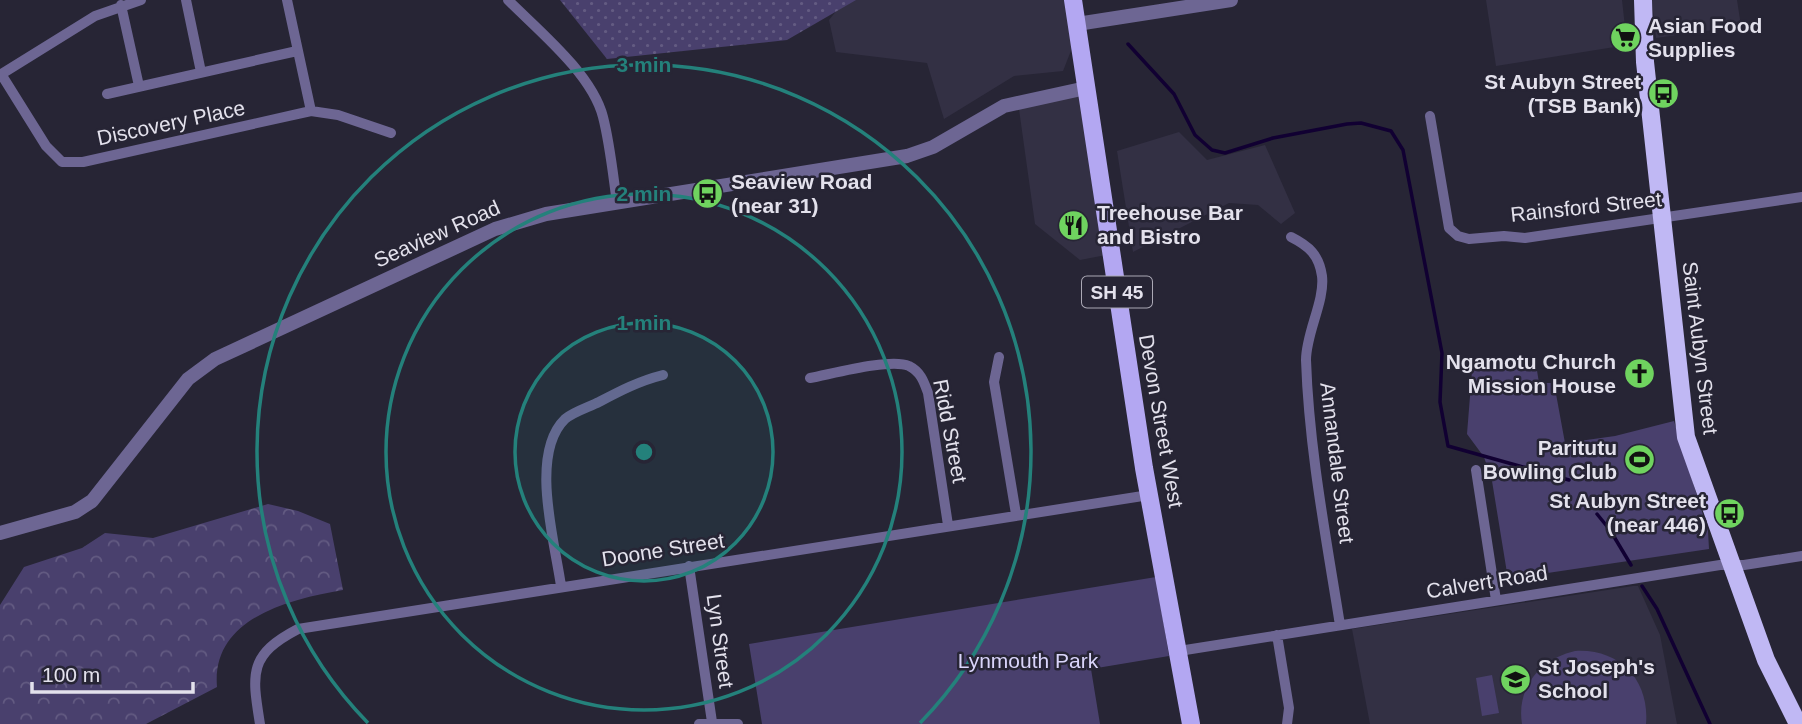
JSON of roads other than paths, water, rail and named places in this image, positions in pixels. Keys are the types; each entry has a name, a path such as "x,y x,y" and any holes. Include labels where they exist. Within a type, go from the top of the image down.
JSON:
{"highway":[{"name":"Saint Aubyn Street","path":"1643,0 1645,62 1683,420 1691,453 1772,674 1798,724"}],"main road":[{"name":"Devon Street West","path":"1073,0 1149,495 1191,724"}],"street":[{"path":"1,75 95,16 141,0"},
{"path":"186,0 201,72"},
{"path":"287,0 312,111"},
{"path":"508,0 582,78 594,96 603,116 617,203"},
{"path":"1077,24 1231,0"},
{"path":"121,5 139,86"},
{"path":"107,93 297,51"},
{"name":"Discovery Place","path":"1,75 54,157 71,163 312,111 338,115 391,133"},
{"name":"Seaview Road","path":"0,533 75,512 92,500 179,390 215,359 495,229 546,214 922,153 1004,106 1086,88"},
{"name":"Rainsford Street","path":"1430,116 1446,218 1449,228 1458,236 1525,238 1802,197"},
{"name":"Annandale Street","path":"1291,237 1309,246 1318,259 1322,279 1306,347 1308,420 1340,625"},
{"path":"999,357 994,382 1016,514"},
{"name":"Ridd Street","path":"810,378 893,364 911,367 918,373 928,393 948,526"},
{"path":"561,586 546,483 546,463 553,438 566,419 640,380 663,375"},
{"path":"1476,470 1496,600"},
{"name":"Doone Street","path":"260,724 253,682 256,666 273,647 298,629 1149,495"},
{"name":"Calvert Road","path":"1179,651 1496,600 1802,556"},
{"name":"Lyn Street","path":"689,566 712,722"},
{"path":"1277,635 1289,708 1287,724"},
{"path":"699,724 738,724"}],"waterway":[{"path":"1128,44 1174,94 1195,135 1212,150 1225,153 1273,138 1347,124 1361,123 1391,131 1403,150 1442,353 1440,402 1448,446 1569,480"},
{"path":"1597,514 1631,565"},
{"path":"1642,586 1657,609 1710,724"}],"place":[{"name":"Asian Food Supplies","path":"1625,38"},
{"name":"St Aubyn Street (TSB Bank)","path":"1664,94"},
{"name":"Seaview Road (near 31)","path":"708,194"},
{"name":"Treehouse Bar and Bistro","path":"1074,225"},
{"name":"Ngamotu Church Mission House","path":"1639,374"},
{"name":"Paritutu Bowling Club","path":"1640,460"},
{"name":"St Aubyn Street (near 446)","path":"1729,513"},
{"name":"St Joseph's School","path":"1515,679"}],"park label":[{"name":"Lynmouth Park","path":"1028,661"}]}
